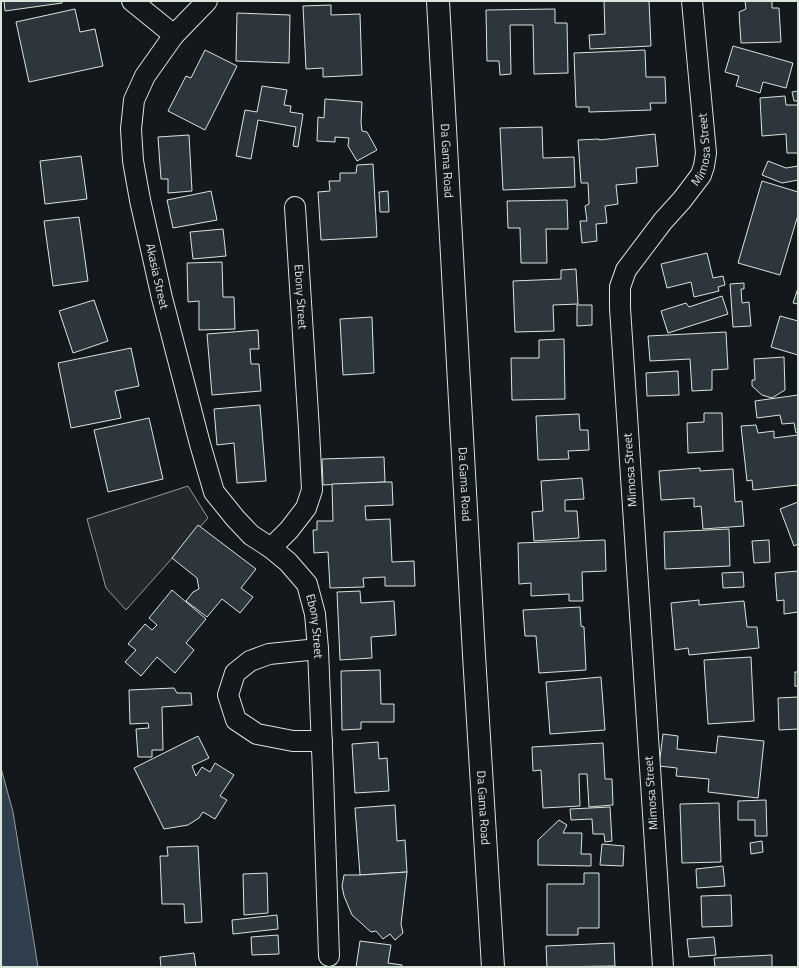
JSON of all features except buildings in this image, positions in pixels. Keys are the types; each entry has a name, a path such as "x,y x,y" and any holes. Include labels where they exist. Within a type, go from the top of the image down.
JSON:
{"street":[{"path":"132,1 174,35"},
{"name":"Akasia Street","path":"207,1 174,35 144,76 134,100 131,129 133,161 140,200 162,298 214,492 234,518 251,535 271,548"},
{"name":"Da Gama Road","path":"438,1 474,655 493,967"},
{"name":"Mimosa Street","path":"663,967 620,308 620,287 626,270 663,221 701,175 704,166 706,153 692,1"},
{"name":"Ebony Street","path":"295,207 312,490 306,508 289,530 271,548 288,562 307,584 315,614 322,741 329,956"},
{"path":"318,649 269,654 250,661 235,673 228,695 236,720 257,734 293,741 322,741"}],"shaded area":[{"path":"188,486 208,518 126,610 106,588 87,519"}],"water":[{"path":"1,768 13,812 38,967 1,967"}]}
